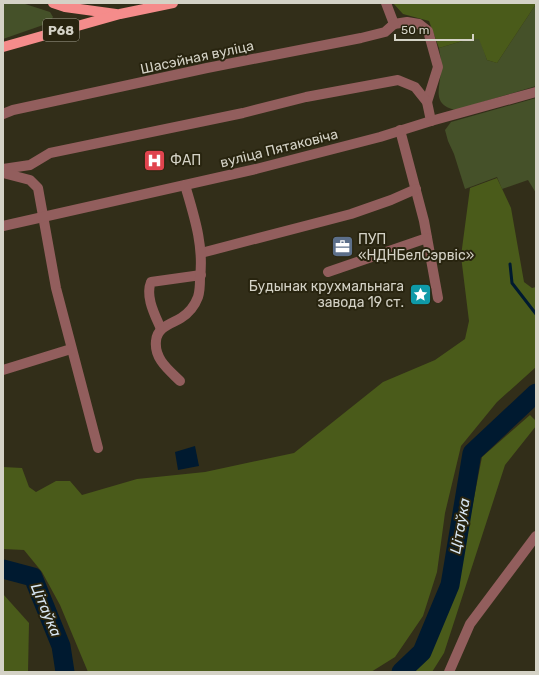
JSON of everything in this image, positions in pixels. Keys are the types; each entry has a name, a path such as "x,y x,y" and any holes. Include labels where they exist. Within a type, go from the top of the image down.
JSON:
{"main road":[{"path":"53,3 66,7 120,14"},
{"name":"Р68","path":"3,47 120,14 173,3"}],"street":[{"path":"386,3 394,24 407,22 419,24 428,31 438,67 427,102"},
{"name":"Шасэйная вуліца","path":"3,114 13,110 207,68 361,38 385,32 394,24"},
{"path":"3,169 30,165 50,153 243,113 306,97 398,80 415,87 427,102 432,121"},
{"name":"вуліца Пятаковіча","path":"3,226 256,169 380,137 536,92"},
{"path":"400,130 416,189 438,298"},
{"path":"3,173 30,180 38,188 56,288 98,448"},
{"path":"180,381 164,365 157,354 155,345 156,335 161,329 182,317 193,307 199,296 201,253 198,230 185,185"},
{"path":"201,253 351,214 391,200 416,189"},
{"path":"328,272 427,238"},
{"path":"161,329 151,306 149,287 151,282 201,275"},
{"path":"3,370 71,349"},
{"path":"449,672 470,624 536,536"}],"green space":[{"path":"3,3 22,3 50,12 53,17 50,22 46,24 3,39"},
{"path":"393,3 536,4 497,63 487,60 479,39 469,39 439,48 429,21 403,14"},
{"path":"536,4 536,86 456,110 448,108 443,104 439,95 441,59 439,48 469,39 480,39 487,60 497,63"},
{"path":"536,98 536,193 528,180 502,189 497,177 465,189 445,130 451,122"},
{"path":"497,178 511,208 524,282 532,288 536,287 536,367 497,402 461,446 445,513 437,572 423,616 395,657 371,672 88,672 60,605 42,572 24,550 3,549 3,467 22,468 29,487 36,492 56,481 70,481 82,495 137,479 205,472 294,453 383,382 435,360 465,339 469,321 461,256 470,188"},
{"path":"530,415 536,421 536,426 505,465 444,653 432,672 412,672 429,655 457,585 482,457"},
{"path":"3,594 29,623 28,672 3,672"}],"water":[{"path":"195,446 199,466 178,470 175,452"}],"waterway":[{"path":"510,264 512,283 536,314"},
{"name":"Цітаўка","path":"401,672 422,652 450,585 472,453 536,393"},
{"name":"Цітаўка","path":"3,569 33,577 61,646 65,672"}],"place":[{"name":"ФАП","path":"155,160"},
{"name":"ПУП «НДНБелСэрвіс»","path":"343,247"},
{"name":"Будынак крухмальнага завода 19 ст.","path":"420,294"}]}
